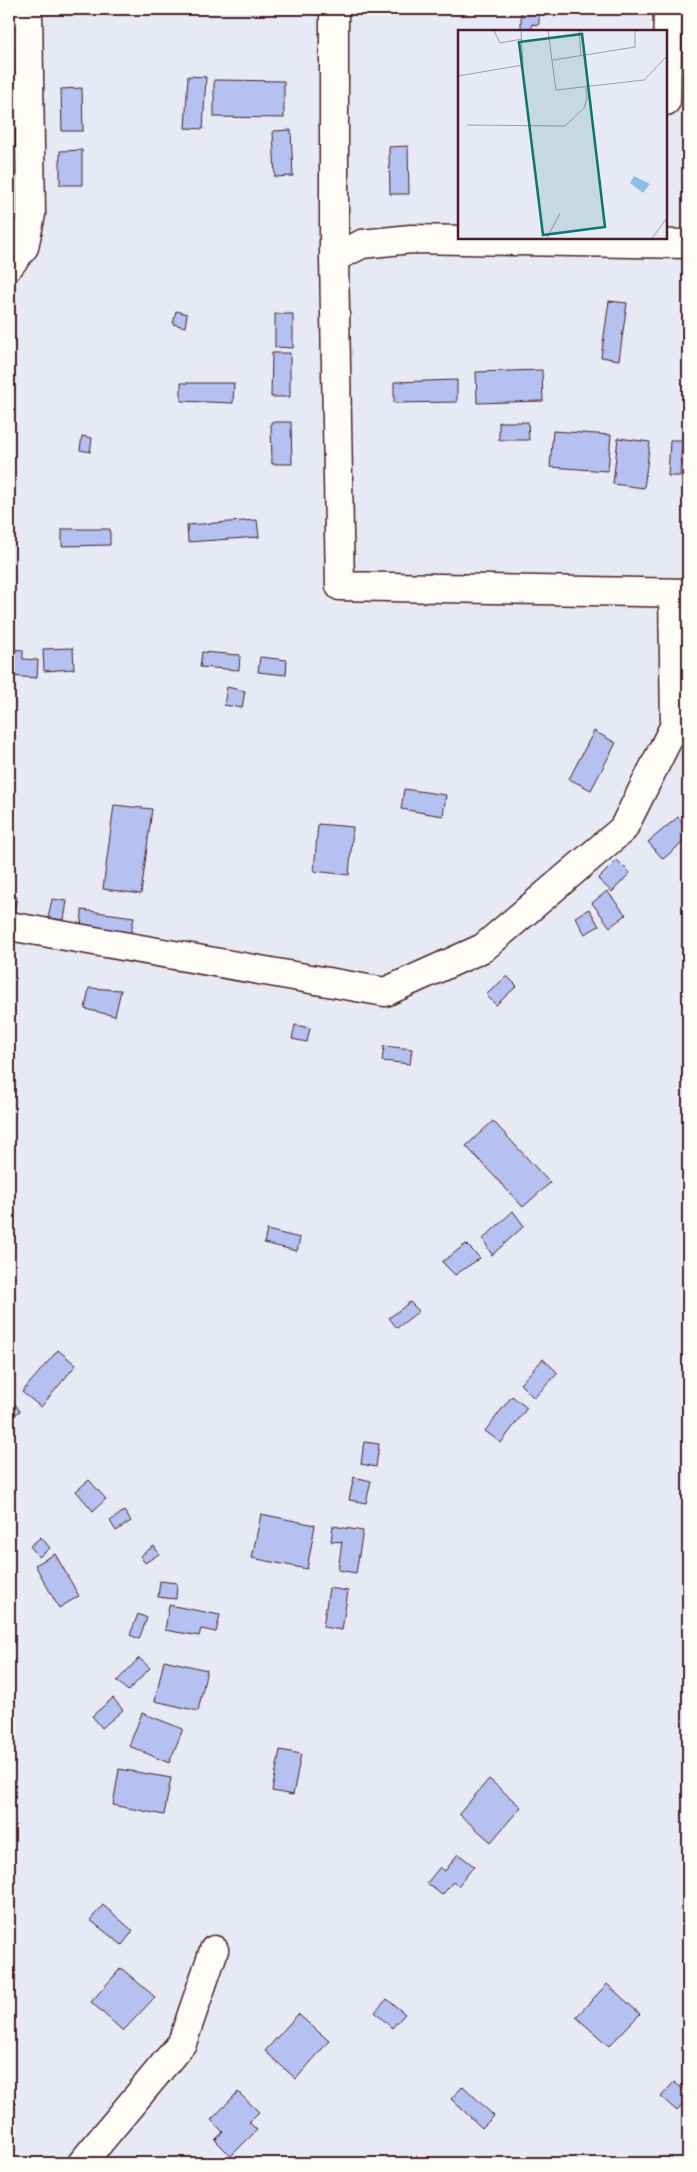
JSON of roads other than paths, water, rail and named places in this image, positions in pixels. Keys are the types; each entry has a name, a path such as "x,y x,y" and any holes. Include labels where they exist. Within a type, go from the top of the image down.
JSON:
{"street":[{"path":"9,266 24,247 31,214 28,9"},
{"path":"9,926 385,992 483,948 623,829 674,725 681,593 340,586 334,258 334,9"},
{"path":"667,55 668,9"},
{"path":"334,258 362,244 411,239 671,242"},
{"path":"82,2163 182,2043 214,1950"}]}
